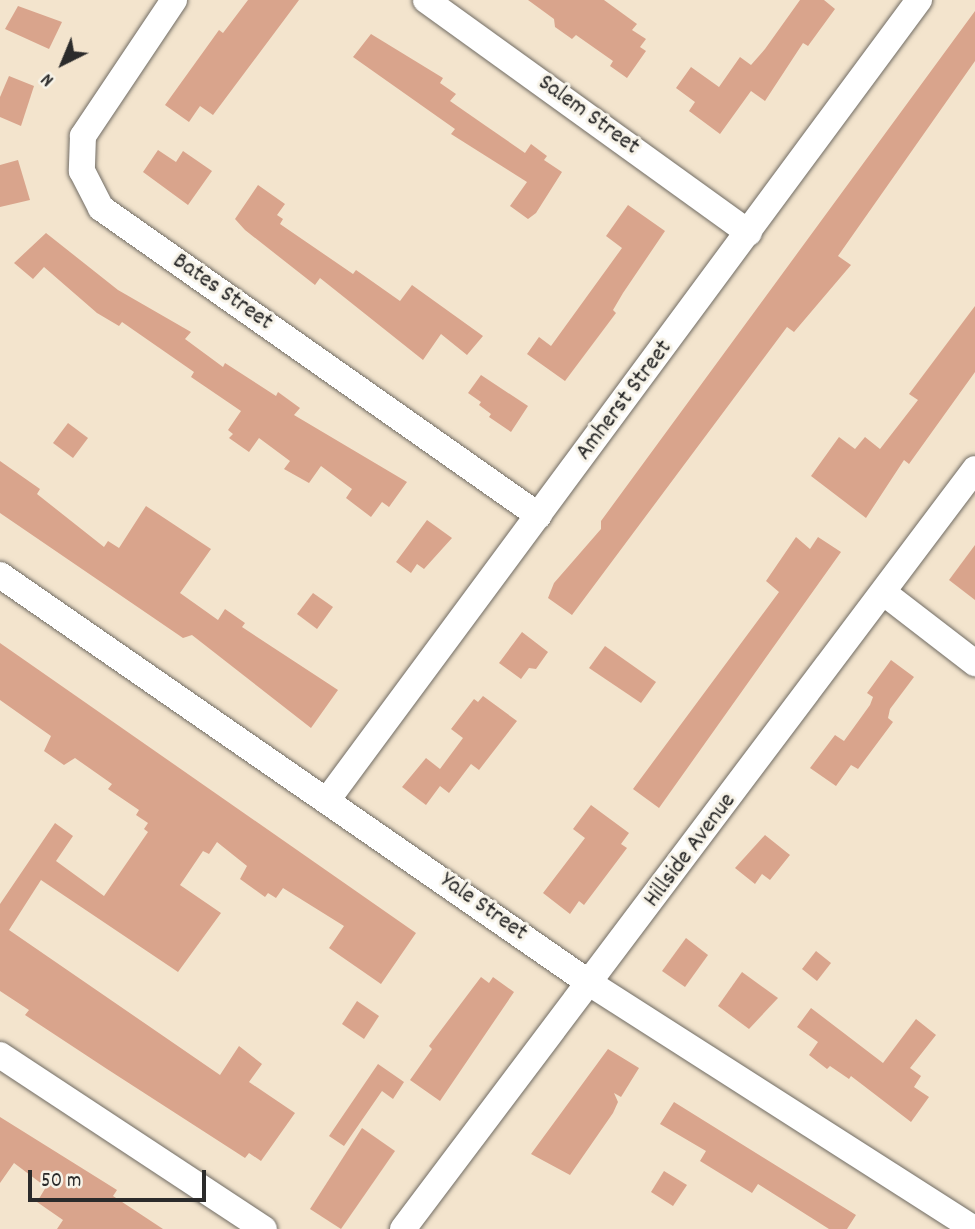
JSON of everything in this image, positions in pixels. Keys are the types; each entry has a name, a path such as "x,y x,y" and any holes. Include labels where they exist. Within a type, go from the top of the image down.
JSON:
{"street":[{"name":"Salem Street","path":"426,0 749,233"},
{"name":"Amherst Street","path":"328,799 919,0"},
{"name":"Bates Street","path":"163,3 83,136 82,171 101,208 539,516"},
{"name":"Hillside Avenue","path":"403,1229 591,984 975,469"},
{"name":"Yale Street","path":"0,575 328,799 591,984 974,1229"},
{"path":"884,593 975,663"},
{"path":"0,1055 264,1229"}],"building":[{"path":"248,0 299,0 213,115 200,106 189,122 165,105 219,30 223,33"},
{"path":"528,0 604,0 637,24 632,30 646,39 640,47 646,51 627,78 610,66 613,61 576,35 572,39 555,27 554,19"},
{"path":"800,0 824,0 835,9 808,46 803,43 765,101 751,91 720,134 689,111 695,102 676,88 691,67 719,87 740,57 751,65"},
{"path":"18,6 62,22 49,49 5,29"},
{"path":"975,11 975,61 838,256 851,265 794,332 787,327 572,615 548,598 554,583 601,529 601,521"},
{"path":"371,34 443,78 440,83 456,94 450,101 525,153 531,144 547,156 544,160 562,172 536,213 528,219 510,206 527,182 451,134 455,129 353,57"},
{"path":"9,76 34,86 21,126 0,117 0,97"},
{"path":"158,150 176,162 183,151 212,171 188,205 143,172"},
{"path":"18,160 30,200 0,207 0,165"},
{"path":"258,185 285,204 277,215 283,219 280,224 353,274 356,270 400,301 412,285 483,336 467,355 441,334 423,360 320,278 315,285 245,230 235,219"},
{"path":"628,205 665,231 623,293 613,310 616,313 565,381 527,354 539,337 551,346 622,248 606,236"},
{"path":"46,233 118,290 191,332 185,339 223,367 225,363 276,396 278,392 300,408 294,415 407,482 389,507 382,502 371,517 346,498 352,489 321,466 309,483 284,469 290,461 259,438 249,452 229,438 233,434 228,430 241,411 191,377 194,372 122,322 119,326 97,313 44,267 33,279 14,263"},
{"path":"975,306 975,372 909,464 904,460 866,518 811,476 839,437 855,449 865,437 880,449 918,400 909,394"},
{"path":"481,375 528,406 511,432 489,417 491,414 479,405 481,402 468,393"},
{"path":"68,423 88,438 73,458 53,443"},
{"path":"0,461 40,489 37,494 104,547 108,541 119,548 146,506 211,549 180,593 218,620 225,609 245,623 242,627 338,690 311,728 192,635 183,638 0,513"},
{"path":"427,520 452,538 424,569 417,564 411,573 396,562"},
{"path":"796,537 810,549 818,537 841,552 659,808 633,789 779,592 766,581"},
{"path":"975,545 975,600 949,580"},
{"path":"313,593 333,607 317,629 297,614"},
{"path":"522,632 548,652 536,669 529,668 521,679 499,663"},
{"path":"0,643 416,933 381,984 329,948 344,926 283,888 276,898 268,893 265,897 240,879 247,866 217,842 209,854 203,851 180,885 221,913 178,972 41,880 9,930 220,1075 239,1046 262,1064 249,1082 295,1113 261,1161 249,1153 245,1158 107,1069 25,1015 29,1010 0,991 0,904 55,823 73,836 56,861 104,896 148,832 144,829 148,823 136,815 139,810 108,789 112,784 75,758 64,765 44,751 51,736 0,700"},
{"path":"605,646 656,682 641,703 589,668"},
{"path":"891,660 914,677 890,709 888,718 893,722 858,769 851,765 836,786 810,768 835,735 844,741 870,705 873,697 867,693"},
{"path":"483,696 517,721 479,770 471,764 449,793 440,786 426,805 402,787 426,758 440,769 463,738 451,729 474,699 478,702"},
{"path":"591,805 629,833 621,844 627,848 584,905 579,901 570,914 543,893 585,838 573,829"},
{"path":"765,835 790,855 770,880 762,874 755,884 735,868"},
{"path":"686,938 708,955 685,987 662,971"},
{"path":"816,951 831,963 817,981 802,969"},
{"path":"742,972 778,998 749,1029 718,1006"},
{"path":"481,977 489,983 493,977 514,992 440,1101 410,1080 432,1049 429,1046"},
{"path":"357,1001 379,1016 364,1039 342,1024"},
{"path":"811,1008 883,1063 916,1019 936,1035 910,1068 921,1076 914,1087 929,1097 911,1122 851,1076 849,1079 830,1066 827,1069 809,1055 818,1042 797,1027"},
{"path":"608,1049 639,1068 621,1097 614,1093 618,1102 613,1113 570,1175 531,1154"},
{"path":"378,1064 404,1082 393,1099 382,1091 344,1146 329,1136"},
{"path":"674,1102 856,1215 847,1229 829,1229 758,1184 752,1193 700,1161 706,1151 660,1124"},
{"path":"0,1117 117,1190 113,1196 163,1229 57,1229 63,1220 37,1202 46,1187 14,1163 0,1183"},
{"path":"362,1128 395,1151 341,1229 310,1209"},
{"path":"664,1171 687,1185 673,1206 651,1192"}]}
